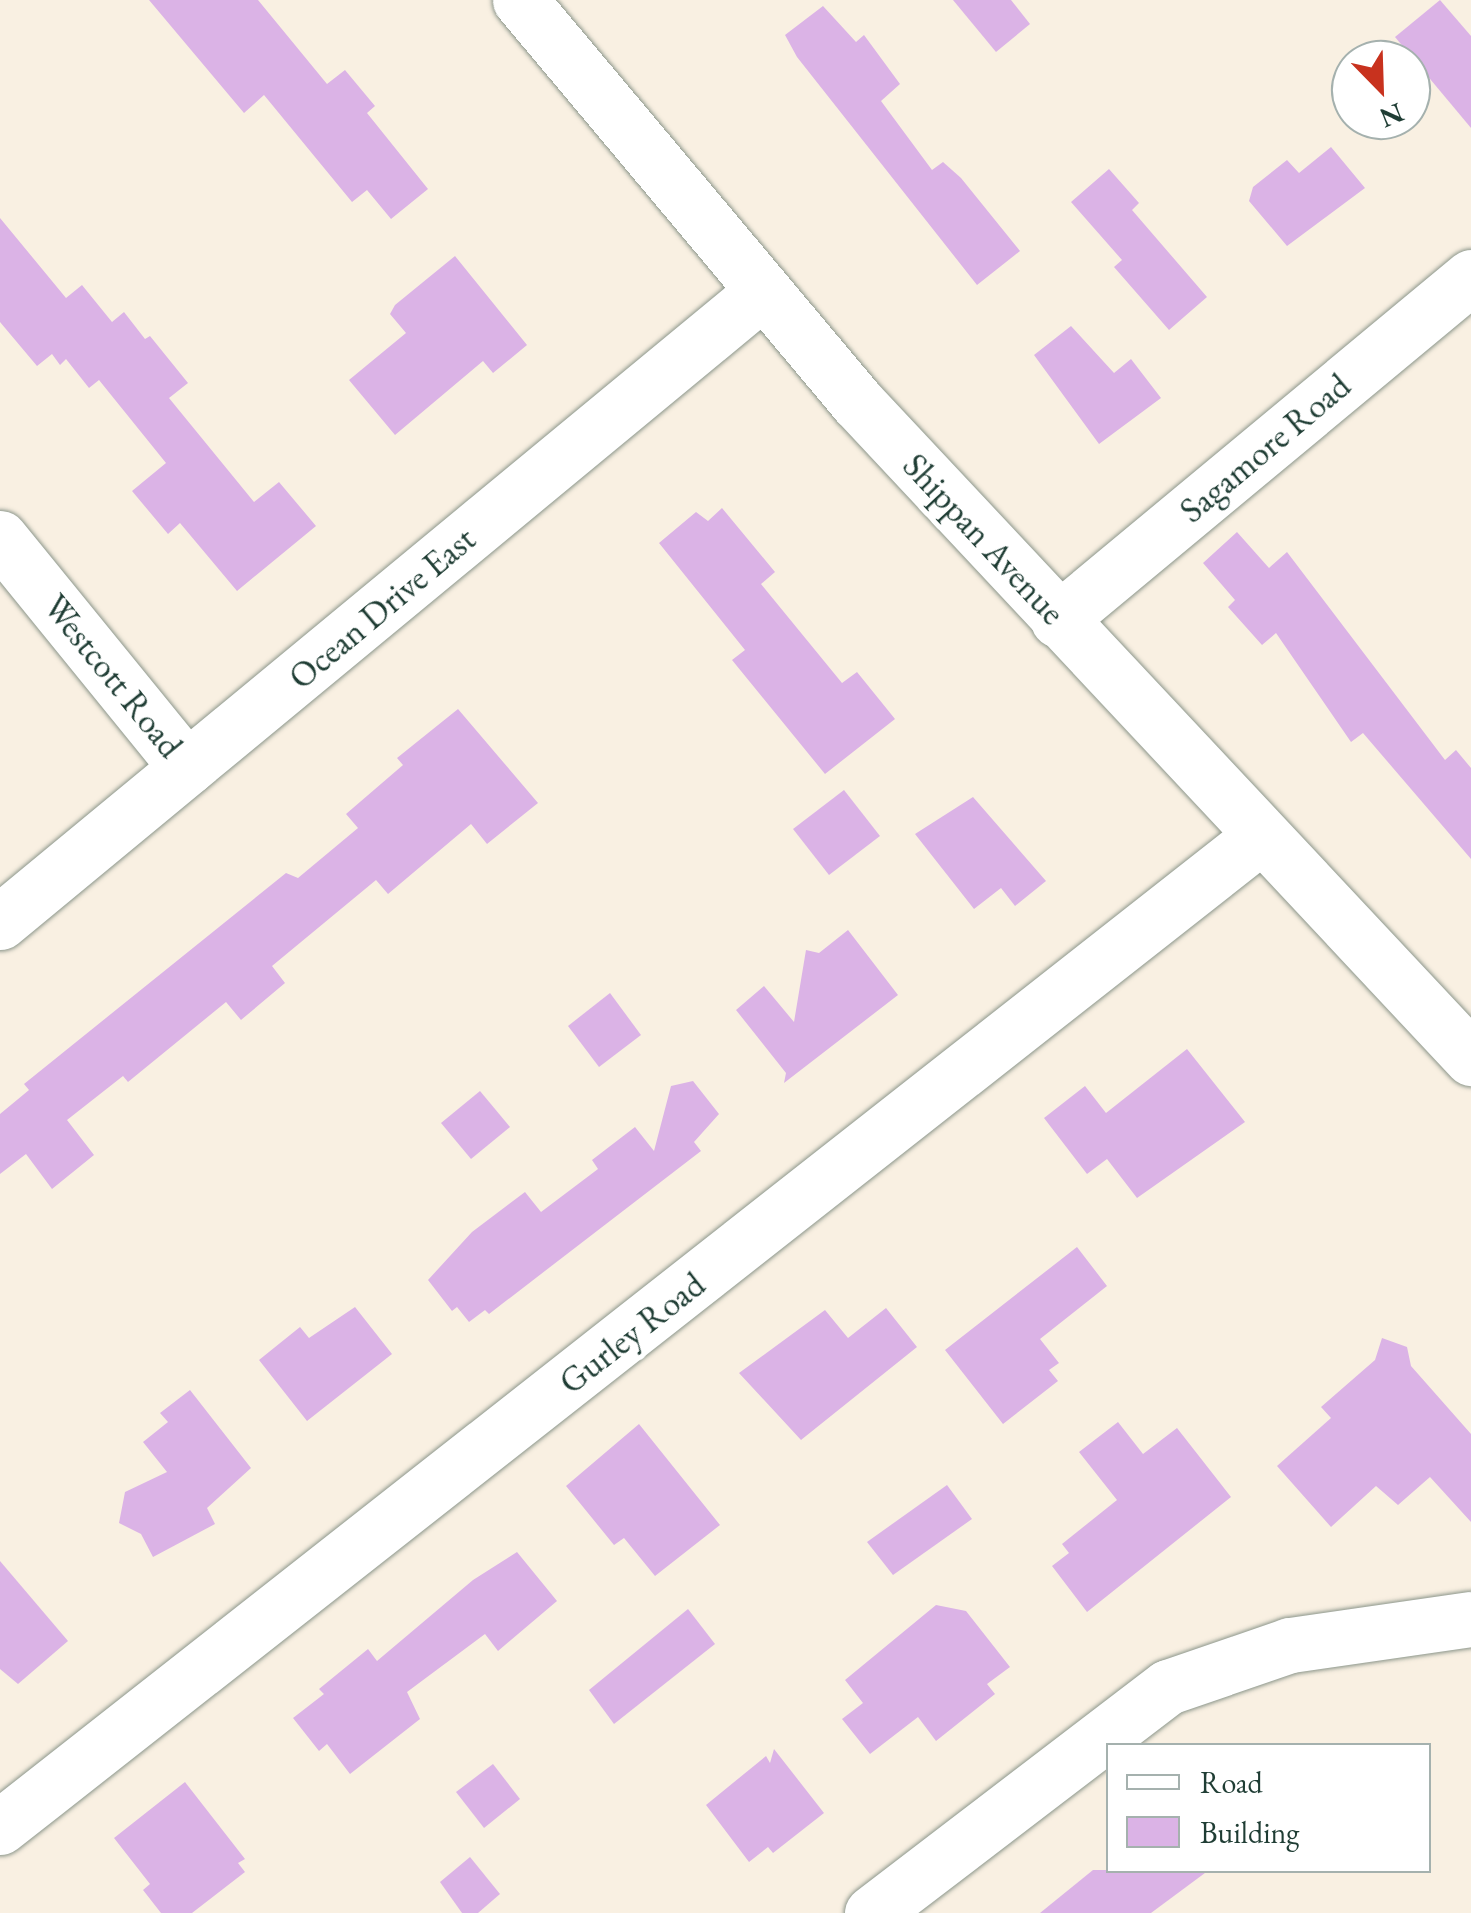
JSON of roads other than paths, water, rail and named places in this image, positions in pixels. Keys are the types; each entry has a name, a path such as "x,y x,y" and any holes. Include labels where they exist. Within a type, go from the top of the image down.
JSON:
{"street":[{"name":"Shippan Avenue","path":"520,0 762,292 1058,620 1471,1058"},
{"name":"Sagamore Road","path":"1058,620 1471,277"},
{"name":"Ocean Drive East","path":"0,922 762,292"},
{"name":"Westcott Road","path":"0,538 187,768"},
{"name":"Gurley Road","path":"0,1827 1262,836"},
{"path":"872,1913 1168,1687 1290,1646 1471,1618"}]}
